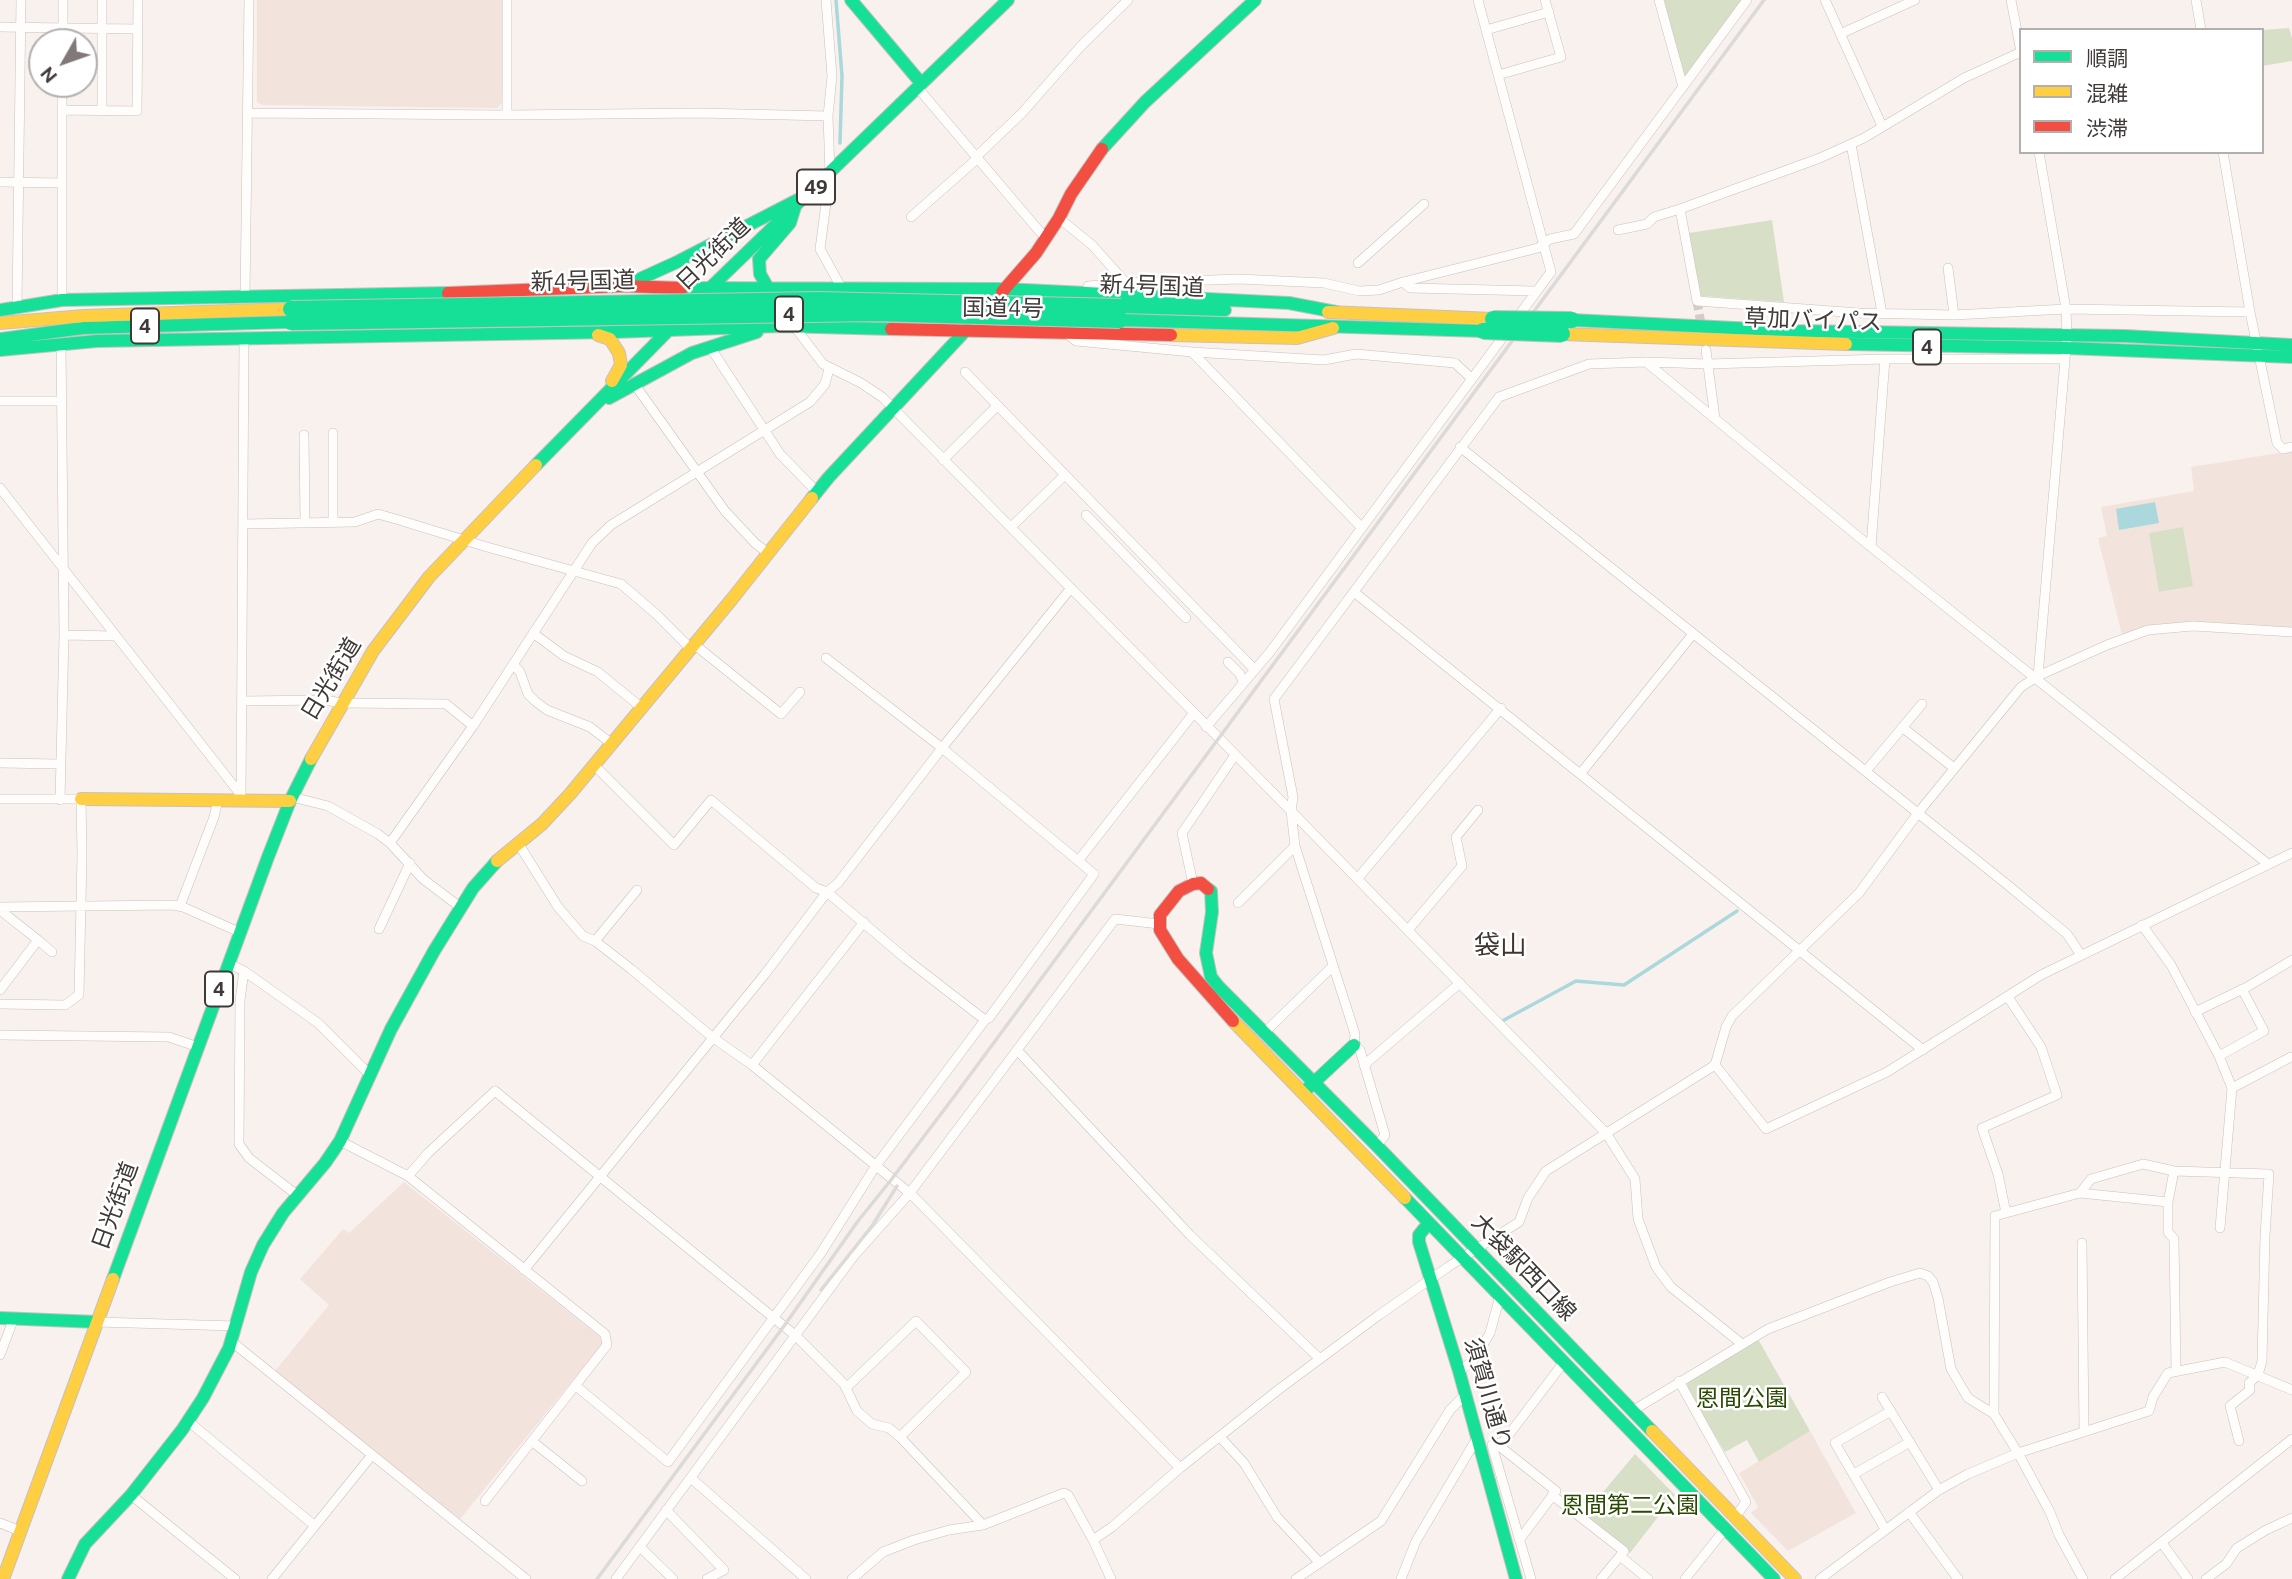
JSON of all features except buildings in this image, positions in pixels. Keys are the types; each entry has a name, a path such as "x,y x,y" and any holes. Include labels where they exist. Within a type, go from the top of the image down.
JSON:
{"main road":[{"path":"851,0 919,85"},
{"name":"日光街道","path":"3,1579 239,932 291,799 341,703 399,615 464,539 709,289 1008,0"},
{"path":"68,1579 85,1544 131,1494 188,1421 214,1379 234,1334 256,1260 271,1231 340,1141 391,1029 460,907 484,874 542,824 693,647 817,492 892,407 1005,289 1046,239 1091,163 1128,119 1252,1"},
{"path":"622,286 666,268 801,201"},
{"path":"768,288 760,274 759,260 790,223 801,201"},
{"name":"国道4号","path":"0,310 62,300 622,286 709,289 1005,289 1289,303 1336,312"},
{"name":"新4号国道","path":"0,339 83,328 291,316 817,300 1120,314 1333,328"},
{"name":"新4号国道","path":"1120,314 1336,312"},
{"name":"草加バイパス","path":"1336,312 1562,334 1931,347 2258,349 2292,345"},
{"name":"新4号国道","path":"0,323 84,316 291,316"},
{"name":"草加バイパス","path":"1333,328 1488,325 1572,320 2066,347"},
{"name":"国道4号","path":"0,350 97,341 788,326 1297,338 1333,328"},
{"name":"4","path":"600,402 673,362 710,347 788,326"},
{"path":"592,332 610,339 621,358 621,365 600,402"},
{"name":"草加バイパス","path":"2258,349 2292,357"},
{"path":"81,799 291,799"},
{"path":"1193,884 1207,886 1212,896 1206,953 1214,992 1184,966 1164,937 1159,924 1166,906 1179,891 1193,884"},
{"path":"1184,966 1206,953"},
{"name":"大袋駅西口線","path":"1214,992 1264,1033 1308,1088 1462,1259 1730,1523 1795,1579"},
{"name":"大袋駅西口線","path":"1214,992 1308,1088 1377,1146 1632,1411 1730,1523 1774,1579"},
{"path":"1308,1088 1354,1045"},
{"name":"須賀川通り","path":"1428,1224 1419,1235 1419,1242 1429,1281 1460,1371 1465,1395 1487,1444 1516,1579"},
{"path":"7,1318 97,1322"}],"street":[{"path":"18,307 21,0"},
{"path":"0,27 63,28 63,0"},
{"path":"102,0 102,111"},
{"path":"62,110 137,111 138,0"},
{"path":"245,296 249,0"},
{"path":"507,0 508,115"},
{"path":"826,0 832,76 828,116 830,173 820,249 841,287"},
{"path":"911,217 1022,113 1081,46 1128,0"},
{"path":"1206,727 1255,670 1551,272 1478,0"},
{"path":"1498,75 1561,57 1545,0"},
{"path":"1659,0 1683,88"},
{"path":"1058,292 1062,287 1239,279 1324,283 1359,290 1379,290 1538,248 1550,239 1574,234 1747,0"},
{"path":"1825,0 1882,126"},
{"path":"1840,34 1915,0"},
{"path":"2011,0 2019,42"},
{"path":"2196,0 2201,28"},
{"path":"1486,30 1549,12"},
{"path":"98,29 137,29"},
{"path":"1618,230 1647,224 1654,217 1820,158 1851,144 1965,78 2019,53"},
{"path":"919,85 1046,239"},
{"path":"62,98 62,300"},
{"path":"247,113 699,113 828,116"},
{"path":"1851,144 1882,313"},
{"path":"2036,677 2066,347 2066,309 2039,154"},
{"path":"2223,154 2250,312 2277,443 2283,449 2292,447"},
{"path":"0,183 62,183"},
{"path":"1358,264 1424,204"},
{"path":"1680,209 1697,300 1859,313 1954,315 2066,309 2250,312"},
{"path":"1059,218 1092,245 1126,283"},
{"path":"1948,268 1954,315"},
{"path":"1403,282 1410,288 1535,291"},
{"path":"511,290 511,333"},
{"path":"371,294 371,335"},
{"path":"788,326 823,365 876,392 892,407 1606,1133 1634,1179 1638,1219 1656,1267 1671,1287 1742,1344"},
{"path":"1065,332 1076,341 1192,352 1324,359 1356,354 1455,363 1472,379"},
{"path":"241,797 244,338"},
{"path":"60,800 64,635 61,344"},
{"path":"710,347 780,454 817,492"},
{"path":"1377,1146 1384,1135 1360,1050 1354,1045 1355,1034 1295,846 1291,811 1293,797 1273,699 1499,397 1543,379 1589,365 1885,359 2066,347"},
{"path":"1706,350 1715,419"},
{"path":"1192,352 1361,527"},
{"path":"1871,547 1885,359"},
{"path":"1646,362 1871,547 2268,864"},
{"path":"390,843 473,726 592,543 611,525 804,406 818,395 828,380 829,369"},
{"path":"965,372 1255,670"},
{"path":"635,385 725,511 769,554"},
{"path":"0,401 61,401"},
{"path":"943,460 997,406"},
{"path":"333,433 333,522"},
{"path":"304,435 305,523"},
{"path":"1460,447 2067,934 2081,955"},
{"path":"1011,527 1065,475"},
{"path":"0,488 241,797"},
{"path":"244,524 355,522 378,514 621,584 693,647 781,714 800,692"},
{"path":"1086,516 1186,618"},
{"path":"1145,575 1154,566"},
{"path":"524,1270 765,974 827,892 838,883 1071,588"},
{"path":"1354,592 1923,1050"},
{"path":"1093,1540 1278,1390 1378,1315 1519,1223 1528,1198 1546,1171 1715,1065 1732,1016 1859,893 1918,813 2021,687 2036,677 2107,645 2148,630 2193,626 2292,632"},
{"path":"533,633 564,656 598,672 642,708"},
{"path":"1581,773 1693,634"},
{"path":"64,635 115,636"},
{"path":"576,1386 668,1462 821,1252 875,1167 989,1018 1094,874 942,748 830,661"},
{"path":"1228,662 1240,674 1243,682"},
{"path":"513,665 520,673 527,694 535,701 547,710 590,727 612,744"},
{"path":"242,701 325,700 341,703 446,704 473,726"},
{"path":"1866,771 1922,704"},
{"path":"1358,878 1501,708"},
{"path":"1078,861 1194,714"},
{"path":"1902,727 1954,768"},
{"path":"1193,884 1182,833 1235,755"},
{"path":"0,763 60,764"},
{"path":"594,765 674,845 711,800 816,888 827,892 906,959 985,1020"},
{"path":"0,799 81,799 79,995 65,1005 0,1004"},
{"path":"291,799 334,809 390,843 423,879 460,907"},
{"path":"180,906 218,800"},
{"path":"1408,930 1462,866 1456,837 1478,810"},
{"path":"518,843 558,907 583,936 595,941 912,1195 1180,1468"},
{"path":"1238,903 1295,846"},
{"path":"1715,1065 1766,1129 1887,1072 2041,975 2292,853"},
{"path":"380,929 410,863"},
{"path":"595,941 637,890"},
{"path":"0,909 80,905 180,906 239,932"},
{"path":"0,909 51,952"},
{"path":"616,1579 853,1257 909,1194 1115,919 1159,924"},
{"path":"752,1065 864,922"},
{"path":"2142,925 2171,965 2219,1056 2232,1088 2220,1228"},
{"path":"0,990 38,940"},
{"path":"2195,1012 2292,960"},
{"path":"228,963 244,971 318,1023 369,1074"},
{"path":"1264,1033 1333,966"},
{"path":"244,971 240,1000 239,1144 249,1158 297,1195"},
{"path":"1364,1065 1460,983"},
{"path":"2219,1056 2264,1031 2242,989"},
{"path":"2006,1213 1998,1174 1982,1128 2057,1095 2041,1047 2008,997"},
{"path":"0,1035 169,1037 198,1047"},
{"path":"1017,1050 1190,1235 1320,1359"},
{"path":"2232,1088 2291,1057"},
{"path":"408,1176 428,1153 495,1091 796,1336 846,1388 857,1412 872,1424 889,1428 900,1437 983,1525"},
{"path":"340,1141 408,1176 605,1334 607,1345 485,1501"},
{"path":"2080,1193 2091,1179 2143,1164 2174,1171 2269,1174 2262,1362 2258,1375 2249,1383 2250,1390 2230,1406 2239,1441"},
{"path":"2174,1171 2168,1202 2168,1232 2174,1238 2176,1370"},
{"path":"1994,1415 1996,1216 2080,1193 2168,1202"},
{"path":"2082,1243 2084,1432"},
{"path":"1632,1411 1769,1329 1920,1273 1933,1282 1951,1369 1968,1398 1994,1415 2018,1452 2083,1579"},
{"path":"1460,1371 1473,1361 1490,1333 1500,1296"},
{"path":"0,1355 7,1318"},
{"path":"846,1388 916,1321 966,1372 900,1437"},
{"path":"97,1322 234,1334 372,1455 526,1579"},
{"path":"1401,1579 1416,1541 1487,1444 1504,1441 1564,1362"},
{"path":"1820,1579 1909,1511 1968,1474 2018,1452 2149,1411 2153,1397 2168,1373 2225,1362 2292,1390"},
{"path":"1679,1381 1746,1502 1685,1579"},
{"path":"1296,1579 1381,1521 1450,1410 1465,1395"},
{"path":"1882,1397 1939,1490"},
{"path":"1885,1529 1835,1443 1891,1411"},
{"path":"188,1421 315,1525"},
{"path":"1220,1437 1244,1464 1277,1517 1319,1562"},
{"path":"2118,1578 2292,1439"},
{"path":"533,1441 582,1481"},
{"path":"1854,1474 1910,1442"},
{"path":"1487,1444 1556,1491 1520,1539"},
{"path":"1487,1444 1531,1579"},
{"path":"272,1579 372,1455"},
{"path":"691,1478 806,1579"},
{"path":"852,1579 883,1552 931,1534 983,1525 1064,1493 1068,1495 1093,1540 1111,1579"},
{"path":"131,1494 235,1579"},
{"path":"1552,1495 1624,1551 1601,1579"},
{"path":"666,1510 724,1570 707,1579"},
{"path":"1909,1511 1958,1579"},
{"path":"2206,1579 2226,1564 2237,1548 2292,1518"},
{"path":"0,1523 20,1531"},
{"path":"2162,1543 2188,1579"},
{"path":"640,1547 673,1579"},
{"path":"1620,1556 1648,1579"}],"shaded area":[{"path":"257,0 502,0 502,103 497,108 262,105 257,102"},
{"path":"2292,451 2292,628 2147,626 2122,635 2098,538 2107,536 2101,507 2194,491 2191,467"},
{"path":"404,1182 600,1337 602,1344 460,1519 275,1371 329,1305 300,1279 343,1229 349,1233"},
{"path":"1810,1431 1856,1513 1788,1551 1751,1513 1758,1507 1739,1473"}],"green space":[{"path":"1664,0 1742,0 1685,78"},
{"path":"2289,28 2292,61 2264,66 2264,30"},
{"path":"1772,220 1784,302 1701,296 1689,233"},
{"path":"2183,527 2193,586 2159,592 2149,533"},
{"name":"恩間公園","path":"1758,1339 1810,1431 1759,1462 1747,1440 1725,1452 1687,1389 1688,1378"},
{"name":"恩間第二公園","path":"1635,1454 1675,1495 1630,1553 1582,1517"}],"water":[{"path":"2155,502 2159,523 2119,530 2116,509"}],"waterway":[{"path":"836,0 842,76 840,143"},
{"path":"1504,1020 1576,981 1624,985 1737,911"}],"tunnel":[{"path":"1697,301 1702,330"}],"railway":[{"path":"597,1579 858,1221 953,1098 1764,0"},
{"path":"821,1290 872,1226 897,1186"}],"traffic: fast":[{"path":"851,0 921,83"},
{"path":"709,289 1008,0"},
{"path":"1102,149 1145,102 1255,0"},
{"path":"631,283 807,195"},
{"path":"768,288 760,274 759,259 790,223 795,207"},
{"path":"682,288 1005,289 1289,303 1336,312"},
{"path":"536,465 709,289"},
{"path":"0,310 62,300 448,293"},
{"path":"291,309 817,300 1121,307"},
{"path":"1121,307 1225,310"},
{"path":"291,322 875,313 1120,320"},
{"path":"1493,319 1572,320"},
{"path":"1120,320 1483,331"},
{"path":"1572,320 1796,331 2125,336 2292,345"},
{"path":"0,339 83,328 291,322"},
{"path":"0,350 97,341 614,332 781,326 891,329"},
{"path":"812,498 968,328"},
{"path":"1483,331 1562,334"},
{"path":"609,398 692,353 757,332"},
{"path":"1846,344 2066,348 2292,357"},
{"path":"113,1279 268,857 290,801 311,759"},
{"path":"68,1579 85,1544 131,1495 182,1430 203,1398 229,1348 251,1272 263,1245 283,1213 340,1141 391,1029 434,951 473,888 497,861"},
{"path":"1208,889 1211,891 1212,912 1206,953 1211,977 1219,987 1377,1146 1652,1431"},
{"path":"1308,1088 1354,1045"},
{"path":"1405,1198 1774,1579"},
{"path":"1428,1224 1419,1235 1419,1242 1459,1371 1516,1579"},
{"path":"0,1318 97,1322"}],"traffic: slow":[{"path":"0,323 84,316 291,309"},
{"path":"1328,312 1493,319"},
{"path":"1171,335 1297,338 1333,328"},
{"path":"1562,334 1846,344"},
{"path":"598,335 610,339 619,353 621,365 612,381"},
{"path":"311,759 373,651 429,577 536,465"},
{"path":"497,861 542,824 570,794 812,498"},
{"path":"81,799 290,801"},
{"path":"1233,1021 1405,1198"},
{"path":"3,1579 113,1279"},
{"path":"1652,1431 1795,1579"}],"traffic: jam":[{"path":"1002,292 1036,253 1102,149"},
{"path":"448,293 622,286 682,288"},
{"path":"891,329 1171,335"},
{"path":"1208,889 1201,883 1179,891 1160,915 1160,930 1178,959 1233,1021"}],"district":[{"name":"袋山","path":"1500,945"}]}
